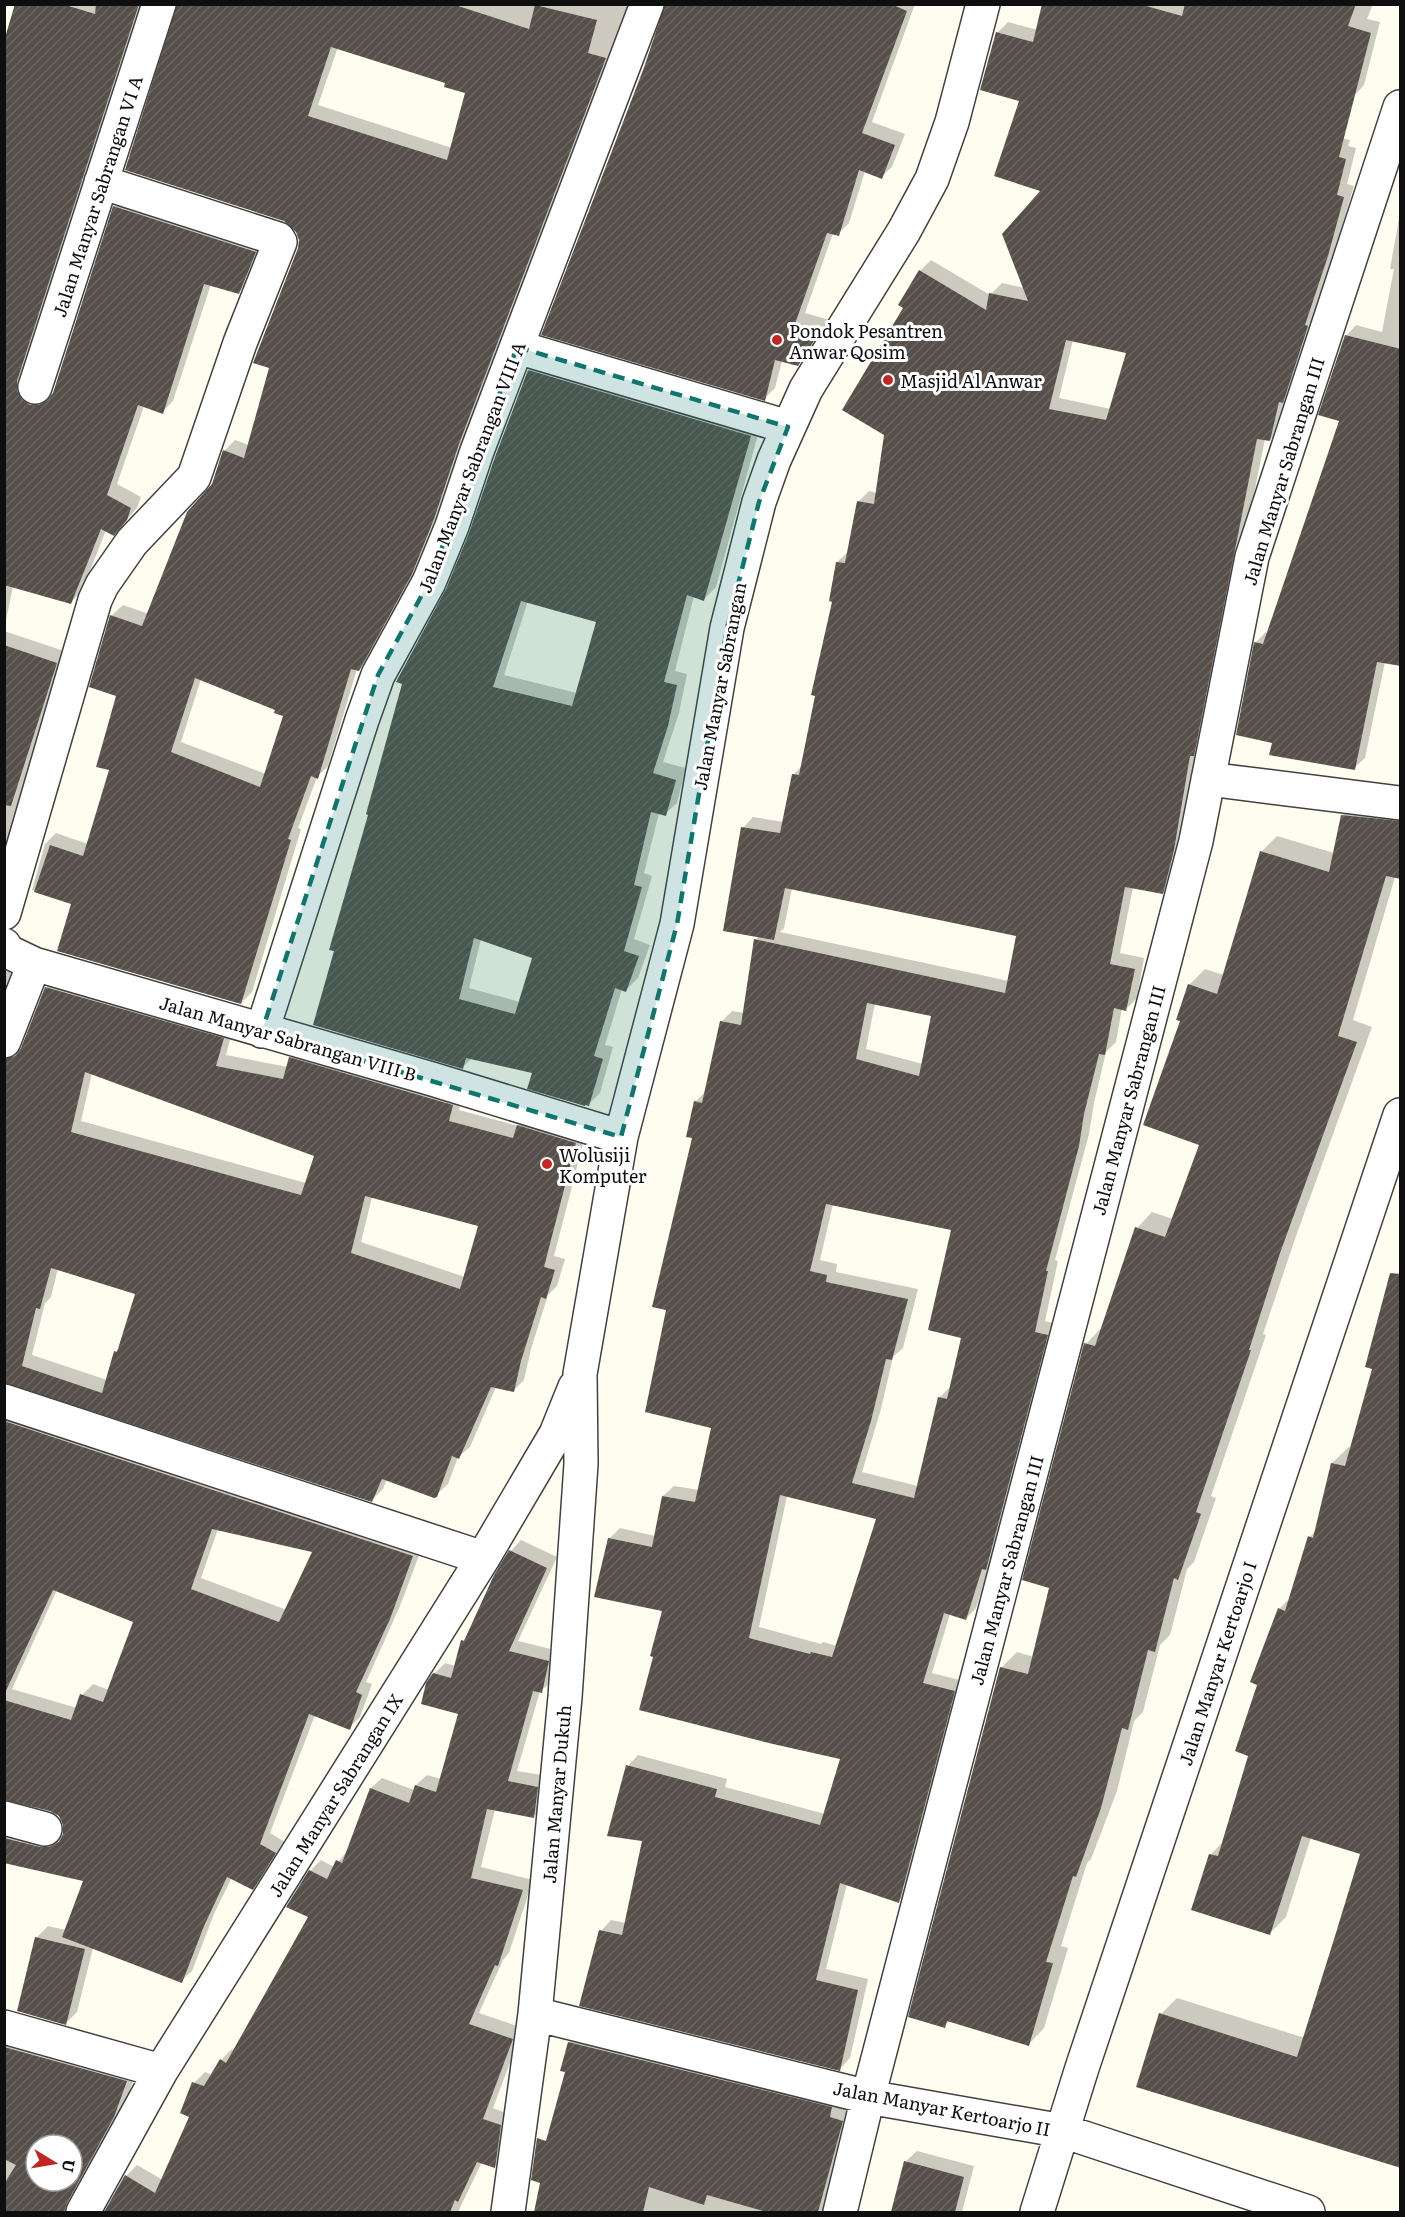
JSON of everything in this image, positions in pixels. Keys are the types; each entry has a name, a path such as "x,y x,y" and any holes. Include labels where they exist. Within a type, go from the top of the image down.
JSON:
{"street":[{"name":"Jalan Manyar Sabrangan VI A","path":"35,387 159,4"},
{"name":"Jalan Manyar Sabrangan VIII A","path":"262,1031 378,675 429,582 647,4"},
{"name":"Jalan Manyar Sabrangan","path":"580,1374 621,1137 677,924 727,628 759,502 774,460 806,390 908,224 932,178 952,122 975,7"},
{"name":"Jalan Manyar Sabrangan III","path":"840,2212 868,2097 1196,841 1252,557 1401,107"},
{"path":"4,913 95,600 102,585 132,542 194,477 240,343 280,242 278,238 101,182"},
{"path":"517,347 788,427"},
{"path":"1208,779 1401,803"},
{"name":"Jalan Manyar Sabrangan VIII B","path":"4,945 7,951 34,964 432,1079 621,1137"},
{"path":"4,1041 34,964"},
{"name":"Jalan Manyar Kertoarjo I","path":"1037,2212 1094,2034 1401,1115"},
{"name":"Jalan Manyar Sabrangan IX","path":"83,2212 161,2071 483,1558 556,1434 580,1374"},
{"name":"Jalan Manyar Dukuh","path":"508,2212 536,2014 565,1697 581,1464 580,1374"},
{"path":"4,1401 483,1558"},
{"path":"4,1818 45,1829"},
{"name":"Jalan Manyar Kertoarjo II","path":"536,2014 868,2097 1064,2130 1308,2212"},
{"path":"4,2027 161,2071"}],"highlighted area":[{"path":"517,347 788,427 759,502 727,628 677,924 621,1137 262,1031 378,675 429,582"}],"building":[{"path":"15,4 62,4 95,14 96,4 139,4 17,381 17,391 22,400 30,405 39,405 48,400 53,393 113,206 256,252 239,294 204,284 163,414 138,405 107,495 131,508 127,520 114,536 101,529 71,604 4,585 4,41"},
{"path":"177,4 452,4 529,29 535,5 597,20 588,53 606,58 412,574 359,671 351,669 318,779 311,776 288,839 291,840 241,1004 57,951 71,904 34,892 50,845 83,856 109,770 96,767 116,696 89,687 110,615 142,626 187,512 212,484 223,450 244,458 269,368 253,363 298,248 299,240 296,232 284,221 125,170","holes":["331,47 445,83 444,87 465,93 447,160 308,116","195,678 275,710 274,713 283,716 260,787 171,752"]},
{"path":"665,4 891,4 907,11 862,133 895,145 882,179 859,170 839,236 827,233 795,324 820,331 798,366 775,360 765,401 541,335 644,68"},
{"path":"1042,4 1139,4 1182,16 1185,4 1356,4 1348,26 1371,33 1339,157 1346,159 1337,195 1344,197 1328,256 1283,403 1279,402 1270,441 1257,439 1194,756 1190,756 1174,850 1163,894 1125,887 1110,964 1135,969 1126,1011 1114,1008 1105,1055 1099,1054 1084,1114 1079,1146 1046,1271 1048,1271 1035,1332 1048,1335 986,1570 982,1569 966,1620 944,1613 923,1683 955,1691 899,1903 840,1883 816,1980 858,1990 840,2071 579,2006 599,1930 622,1935 642,1841 607,1836 626,1765 717,1789 715,1797 820,1825 840,1759 639,1710 662,1611 594,1597 608,1538 652,1547 662,1496 695,1502 711,1428 645,1412 666,1310 652,1307 692,1138 686,1137 694,1101 702,1103 720,1021 741,1025 754,939 1005,993 1016,936 785,888 774,940 723,931 741,827 780,833 792,774 799,775 815,696 811,695 832,602 829,601 836,562 845,563 857,501 874,504 884,435 842,410 903,308 898,305 919,270 986,310 989,293 1028,301 1002,234 1040,191 994,176 1019,101 980,90 996,32 1033,42","holes":["1066,340 1126,353 1106,420 1049,409","867,1003 931,1016 919,1076 856,1059","826,1204 951,1230 928,1330 961,1338 947,1399 938,1397 914,1498 852,1483 871,1421 886,1359 892,1360 908,1299 826,1282 827,1275 810,1271","780,1495 876,1519 832,1657 811,1652 810,1654 749,1638"]},
{"path":"1345,335 1401,349 1401,666 1377,662 1355,770 1269,755 1272,743 1236,735 1254,642 1263,644 1339,421 1318,415"},
{"path":"528,370 751,436 704,601 687,595 664,682 677,685 668,726 653,773 676,780 666,816 651,812 634,885 642,887 624,951 639,956 626,992 615,988 594,1056 603,1059 589,1106 527,1089 532,1073 466,1058 463,1069 313,1025 334,951 329,950 368,815 366,814 402,684 396,682 446,589 469,533","holes":["521,601 596,622 572,706 493,687","474,938 532,958 515,1014 459,999"]},
{"path":"4,645 57,663 11,806 4,805"},
{"path":"1341,815 1401,821 1401,879 1386,876 1338,1036 1357,1042 1280,1253 1249,1350 1251,1350 1196,1512 1201,1514 1178,1580 1174,1578 1155,1652 1148,1650 1128,1730 1122,1728 1101,1808 1076,1877 1073,1876 1046,1962 1053,1963 1029,2046 947,2021 945,2028 908,2017 1000,1667 1028,1674 1049,1588 1022,1580 1084,1343 1095,1346 1135,1227 1165,1237 1199,1145 1143,1125 1180,1021 1176,1020 1188,984 1217,994 1260,851 1329,872"},
{"path":"45,987 224,1038 216,1066 283,1079 289,1057 453,1105 449,1121 513,1138 517,1125 576,1143 544,1267 555,1270 546,1299 541,1297 514,1392 491,1387 459,1459 452,1456 437,1497 434,1498 382,1479 372,1502 4,1383 4,1059 15,1056 21,1048","holes":["85,1072 314,1156 301,1195 71,1132","365,1196 478,1226 460,1289 351,1253","51,1268 135,1294 117,1352 114,1351 102,1393 22,1366 36,1308 40,1309"]},
{"path":"1390,1273 1401,1274 1401,2168 1136,2087 1159,2013 1297,2057 1335,1936 1360,1854 1302,1836 1270,1935 1191,1910 1209,1854 1218,1856 1248,1756 1235,1751 1257,1685 1250,1682 1278,1608 1285,1611 1308,1536 1313,1538 1331,1463 1345,1466 1372,1369 1365,1367"},
{"path":"4,1421 413,1556 390,1619 356,1692 362,1695 350,1730 309,1714 260,1844 276,1853 253,1890 227,1877 204,1926 182,1983 62,1937 83,1881 4,1863 4,1838 49,1847 59,1842 63,1834 63,1825 59,1816 50,1811 4,1800 4,1700 71,1720 80,1694 103,1702 133,1622 53,1590 4,1695","holes":["212,1529 312,1552 279,1622 191,1589"]},
{"path":"509,1550 547,1568 509,1651 549,1661 542,1693 533,1691 508,1781 538,1787 534,1818 487,1809 471,1878 523,1890 498,1966 495,1965 469,2024 513,2039 483,2119 501,2125 495,2168 477,2162 458,2202 455,2200 450,2212 104,2212 125,2175 155,2193 189,2117 180,2113 192,2082 204,2086 220,2059 226,2063 308,1917 286,1907 309,1870 327,1879 336,1860 342,1863 370,1788 409,1803 415,1785 436,1792 458,1714 421,1704 426,1683 433,1673 451,1678 461,1640 464,1641 494,1575"},
{"path":"35,1937 85,1949 66,2025 17,2011"},
{"path":"568,2042 832,2107 830,2117 843,2121 818,2212 767,2212 707,2195 704,2205 649,2187 643,2212 534,2212 540,2183 531,2180 537,2138 546,2141 565,2072 560,2071"},
{"path":"4,2047 127,2081 114,2117 84,2172 84,2133 24,2133 24,2193 72,2193 64,2212 4,2212 4,2184 16,2165 4,2159"},
{"path":"904,2161 964,2177 955,2212 891,2212"}],"place":[{"name":"Pondok Pesantren Anwar Qosim","path":"777,340"},
{"name":"Masjid Al Anwar","path":"888,380"},
{"name":"Wolusiji Komputer","path":"547,1164"}]}
